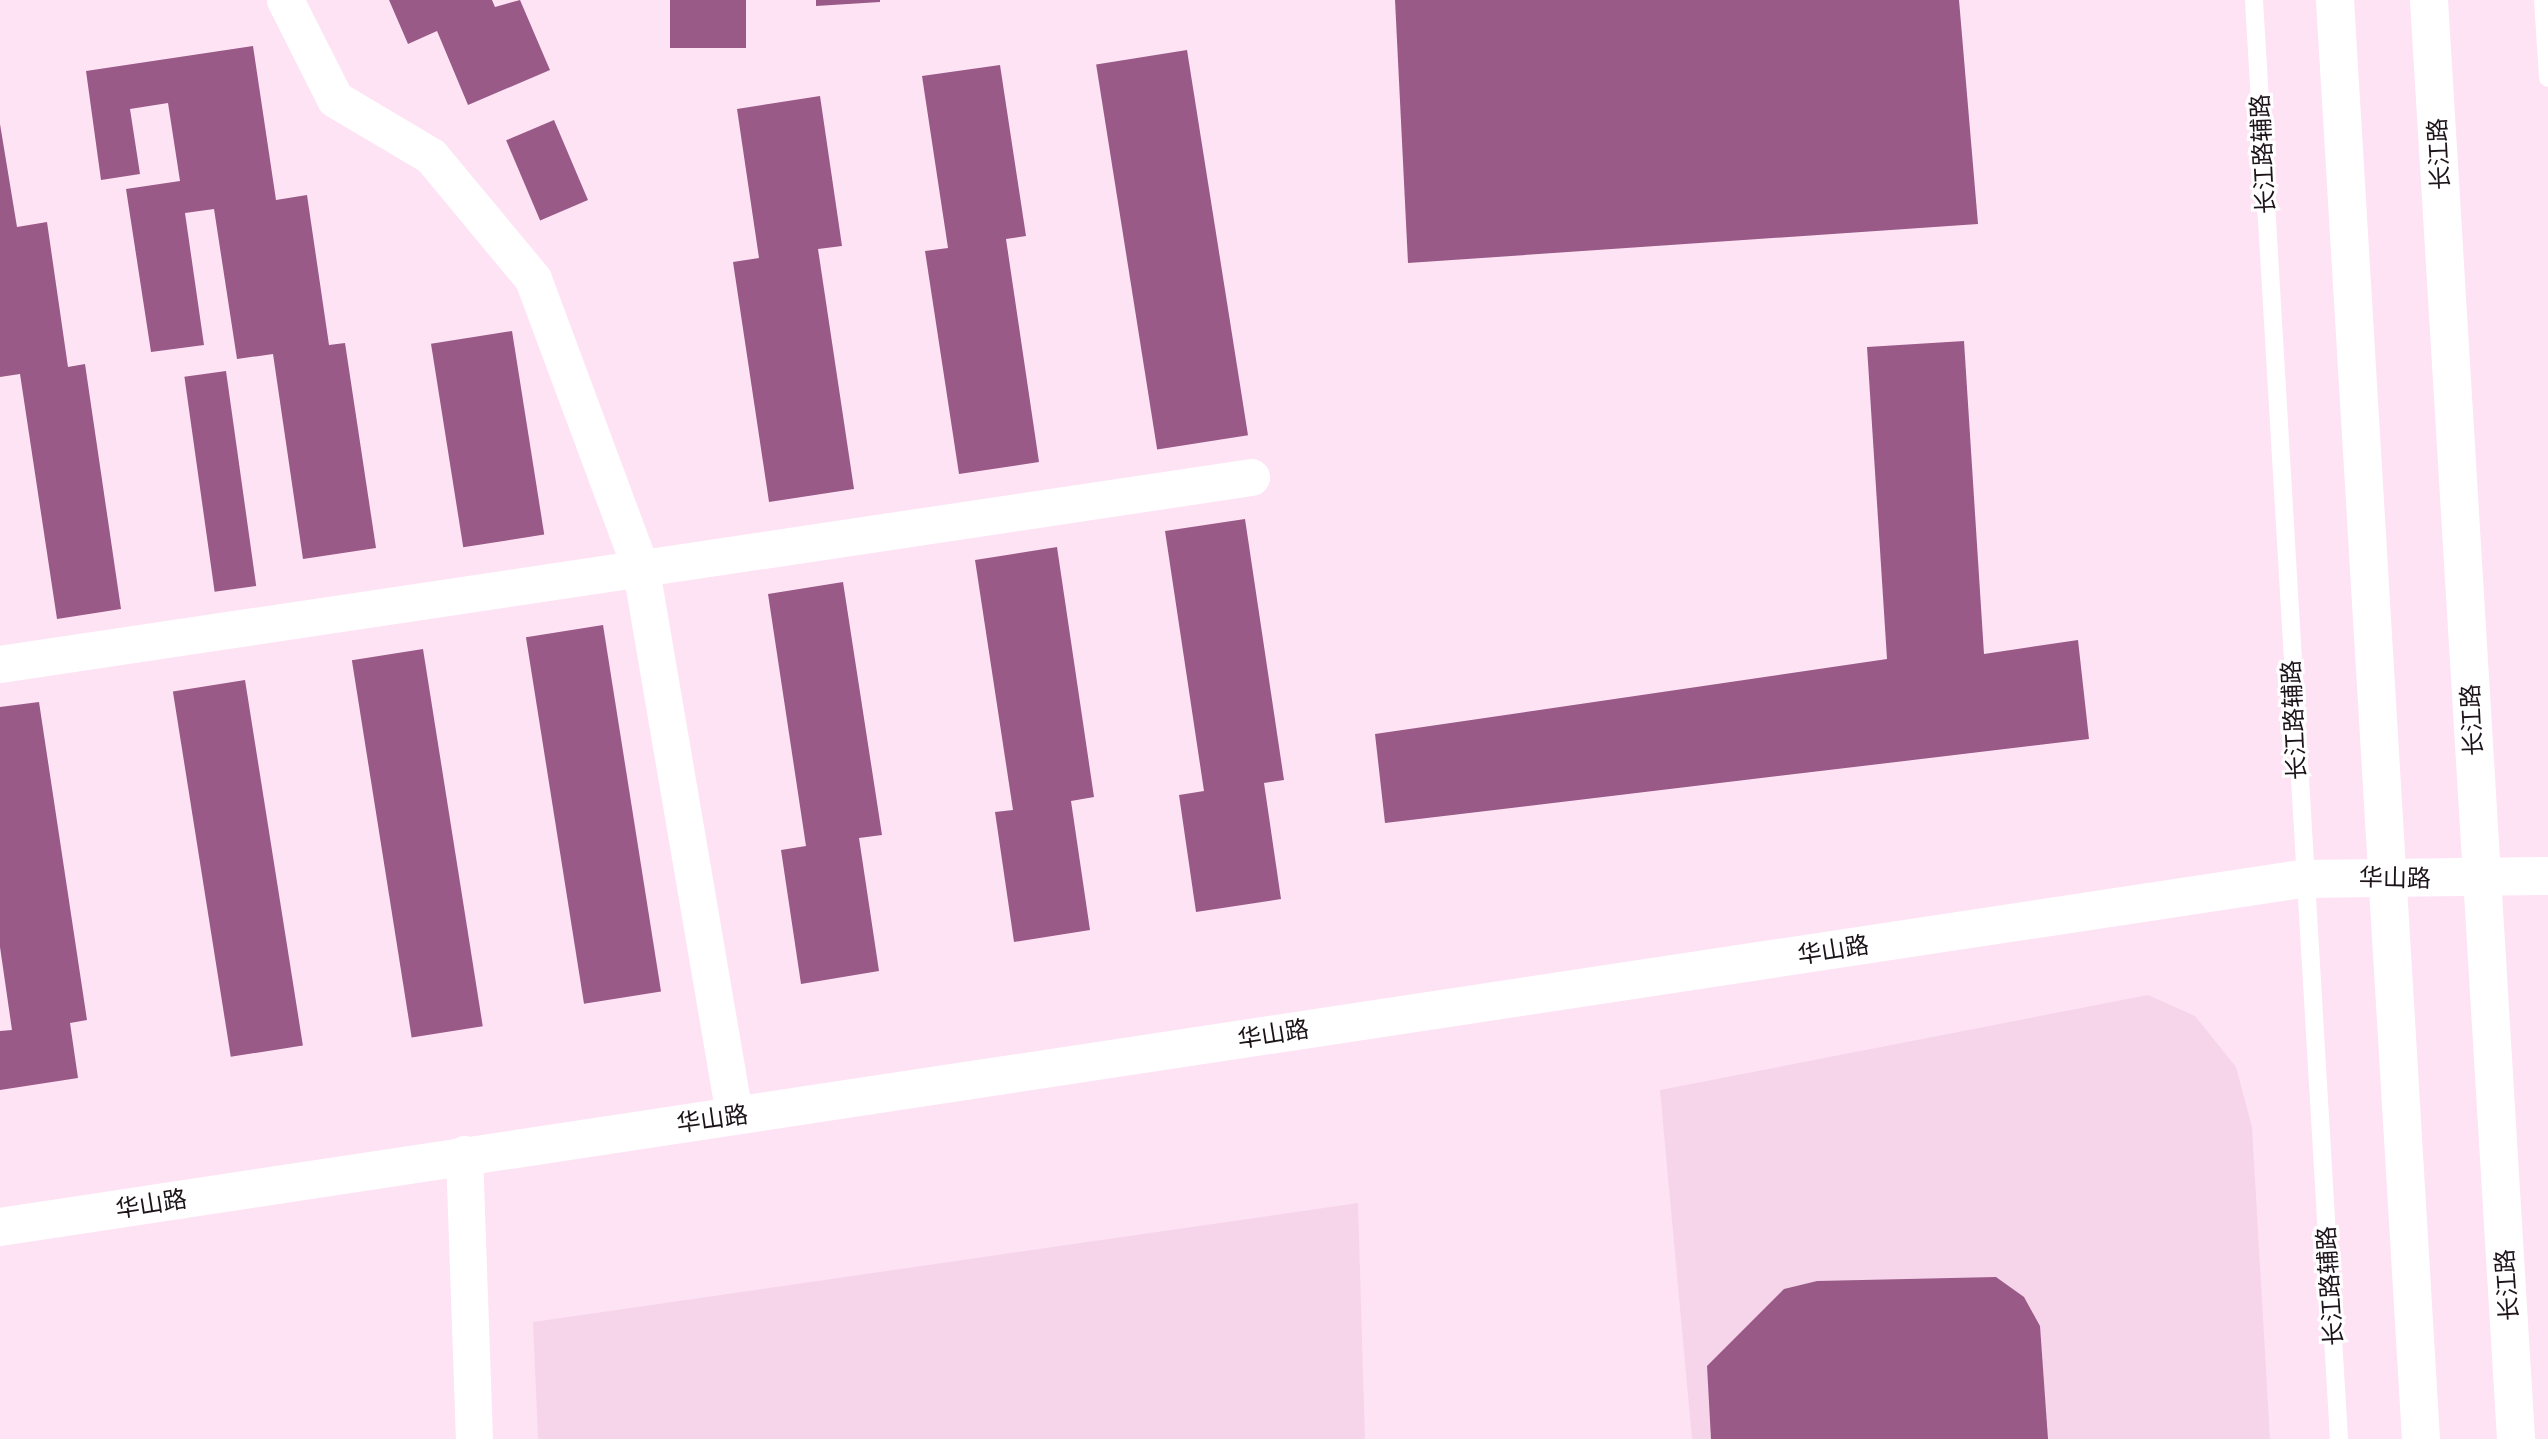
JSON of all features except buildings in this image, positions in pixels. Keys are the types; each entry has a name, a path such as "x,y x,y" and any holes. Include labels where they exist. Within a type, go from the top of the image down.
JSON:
{"main road":[{"path":"2334,0 2421,1439"},
{"name":"长江路","path":"2429,0 2516,1439"},
{"name":"华山路","path":"0,1227 464,1154 2302,879 2386,875 2481,880 2548,876"}],"street":[{"path":"285,0 335,99 431,156 533,279 641,570 734,1114"},
{"path":"0,664 1251,477"},
{"path":"464,1154 474,1439"}],"lane":[{"name":"长江路辅路","path":"2253,0 2302,879 2339,1439"},
{"path":"2543,0 2548,78"}],"shaded area":[{"path":"2148,995 2195,1016 2236,1067 2252,1127 2270,1439 1692,1439 1660,1090"},
{"path":"1358,1203 1365,1439 538,1439 533,1322"}]}
